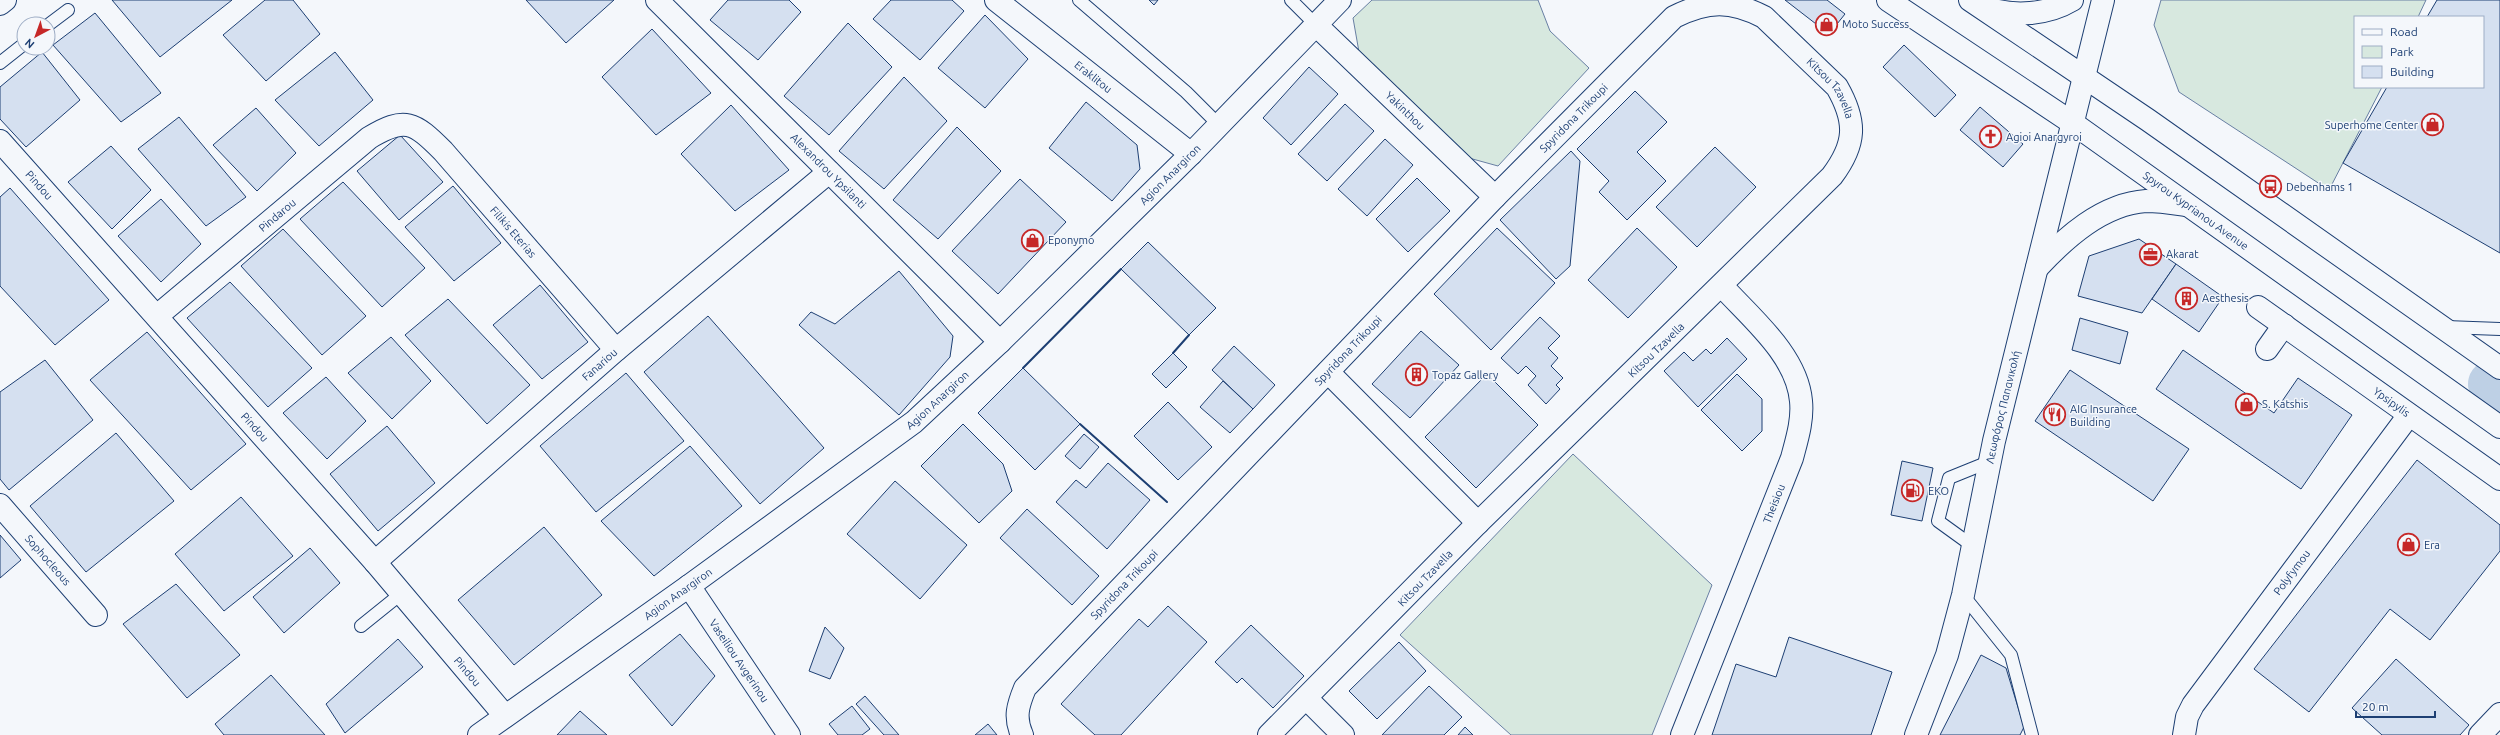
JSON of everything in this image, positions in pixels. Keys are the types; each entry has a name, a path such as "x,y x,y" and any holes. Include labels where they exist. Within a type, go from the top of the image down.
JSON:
{"street":[{"path":"0,4 5,0"},
{"name":"Alexandrou Ypsilanti","path":"657,0 1000,342"},
{"name":"Eraklitou","path":"996,0 1191,154"},
{"name":"Agion Anargiron","path":"479,735 689,586 914,422 1000,342 1191,154 1315,24 1340,0"},
{"name":"Spyridona Trikoupi","path":"1022,735 1017,722 1018,704 1025,688 1495,198 1674,17 1690,8 1708,2 1722,0"},
{"name":"Kitsou Tzavella","path":"1269,735 1478,523 1722,286 1832,176 1849,149 1853,132 1845,101 1837,87 1764,17 1740,3 1722,0"},
{"name":"Spyrou Kyprianou Avenue","path":"1888,0 2074,124 2500,427"},
{"path":"1973,2 1998,12 2022,13 2047,10 2072,0"},
{"name":"Λεωφόρος Παπανικολή","path":"1916,735 1947,655 1964,595 1991,461 2103,0"},
{"path":"1973,2 2085,78 2500,368"},
{"name":"Yakinthou","path":"1315,24 1495,198"},
{"name":"Pindarou","path":"157,316 369,138 385,129 403,124"},
{"name":"Filikis Eterias","path":"403,124 423,131 442,151 616,350"},
{"name":"Pindou","path":"0,141 375,562 505,716"},
{"name":"Fanariou","path":"375,562 616,350 829,172"},
{"path":"2037,268 2059,244 2071,234 2095,219 2122,206 2144,201 2189,205"},
{"name":"Theisiou","path":"1682,735 1792,458 1801,422 1801,400 1796,381 1781,352 1722,286"},
{"name":"Ypsipylis","path":"2258,307 2500,479"},
{"path":"2267,349 2284,325"},
{"path":"1328,372 1478,523"},
{"name":"Polyfymou","path":"2184,735 2187,717 2193,705 2410,415"},
{"name":"Sophocleous","path":"0,505 96,615"},
{"name":"Vaseiliou Avgerinou","path":"689,586 789,735"},
{"path":"1306,698 1343,735"},
{"path":"2480,735 2500,714"}],"lane":[{"path":"1079,0 1186,92 1219,125"},
{"path":"1291,0 1315,24"},
{"path":"56,19 68,10"},
{"path":"0,63 16,50"},
{"path":"2441,327 2500,329"},
{"path":"1974,547 1938,521 1950,478 1991,461"},
{"path":"361,626 402,593"},
{"path":"1964,595 2011,655 2032,735"}],"green space":[{"path":"1372,0 1538,0 1550,31 1589,68 1498,166 1469,158 1359,52 1353,18"},
{"path":"2161,0 2426,0 2418,16 2354,16 2354,88 2381,88 2329,190 2179,92 2154,25"},
{"path":"1573,454 1712,585 1652,735 1511,735 1400,635"}],"building":[{"path":"112,0 232,0 160,57"},
{"path":"265,0 293,0 320,34 266,81 223,35"},
{"path":"526,0 614,0 566,43"},
{"path":"728,0 789,0 801,12 758,60 710,20"},
{"path":"891,0 952,0 964,11 920,60 873,19"},
{"path":"1149,0 1158,0 1154,5"},
{"name":"Moto Success","path":"1785,0 1827,0 1845,14 1829,34"},
{"name":"Superhome Center","path":"2437,0 2500,0 2500,253 2343,163 2386,88 2484,88 2484,16 2428,16"},
{"path":"95,13 161,93 121,122 56,48 56,43"},
{"path":"985,15 1028,59 985,108 938,68"},
{"path":"848,23 892,67 829,135 784,96"},
{"path":"652,29 711,93 656,135 602,77"},
{"path":"1904,45 1956,95 1935,117 1883,67"},
{"path":"335,52 373,100 319,146 275,100"},
{"path":"37,56 45,56 80,100 26,147 0,119 0,87"},
{"path":"1309,67 1338,94 1291,145 1263,118"},
{"path":"904,77 947,121 884,189 839,151"},
{"path":"1635,91 1667,122 1637,152 1666,181 1627,220 1599,192 1609,181 1577,149"},
{"path":"1086,102 1137,145 1140,169 1112,201 1049,148"},
{"path":"1345,104 1374,131 1327,181 1298,154"},
{"path":"731,105 789,170 735,211 681,154"},
{"name":"Agioi Anargyroi","path":"1980,107 2023,144 2003,167 1960,130"},
{"path":"256,108 296,153 257,191 213,145"},
{"path":"179,117 246,197 206,226 138,149"},
{"path":"957,127 1001,171 938,239 893,200"},
{"path":"400,135 443,182 399,220 357,171"},
{"path":"1385,139 1413,165 1367,216 1338,189"},
{"path":"111,146 151,190 112,229 68,182"},
{"path":"1715,147 1756,187 1697,247 1656,207"},
{"path":"1571,151 1580,161 1570,266 1556,279 1500,220"},
{"path":"1417,178 1450,211 1408,252 1376,219"},
{"path":"1020,179 1066,222 998,294 952,251"},
{"path":"343,182 425,268 382,307 300,219"},
{"path":"453,186 501,243 454,281 405,227"},
{"path":"10,188 109,300 55,345 0,286 0,197"},
{"path":"161,199 201,244 161,282 118,236"},
{"path":"1497,228 1555,283 1491,350 1434,294"},
{"path":"1637,228 1677,267 1628,318 1588,280"},
{"path":"283,229 366,316 322,355 241,266"},
{"path":"2139,239 2176,264 2142,313 2078,296 2089,256"},
{"path":"1148,242 1216,308 1189,335 1121,269"},
{"name":"Aesthesis","path":"2176,264 2223,297 2199,332 2152,299"},
{"path":"899,271 953,336 950,357 899,415 799,325 811,312 835,324"},
{"path":"230,282 312,368 268,407 187,318"},
{"path":"540,285 588,342 542,379 493,325"},
{"path":"448,299 530,385 487,424 405,335"},
{"path":"708,316 824,448 760,504 644,372"},
{"path":"1540,317 1560,336 1548,348 1558,358 1551,366 1563,378 1556,385 1560,389 1546,404 1528,385 1536,376 1526,366 1518,374 1501,358"},
{"path":"2080,318 2128,332 2120,364 2072,350"},
{"name":"Topaz Gallery","path":"1421,331 1459,365 1410,418 1372,384"},
{"path":"147,332 246,444 191,490 90,380"},
{"path":"391,337 431,381 392,419 348,373"},
{"path":"1727,338 1747,359 1698,407 1664,371 1684,352 1693,361 1706,349 1711,354"},
{"path":"1234,346 1275,385 1253,409 1212,370"},
{"path":"2183,350 2274,413 2298,378 2352,415 2301,489 2156,389"},
{"path":"1173,353 1187,367 1166,388 1152,374"},
{"path":"45,360 93,420 9,490 0,479 0,392"},
{"path":"1023,368 1080,424 1035,470 978,413"},
{"path":"2070,370 2189,449 2153,501 2035,421"},
{"path":"626,373 684,441 596,512 540,446"},
{"path":"1487,374 1538,425 1476,488 1425,437"},
{"path":"1737,374 1762,399 1762,431 1742,451 1701,410"},
{"path":"326,377 366,421 327,459 283,413"},
{"path":"1223,381 1253,409 1230,433 1200,407"},
{"path":"1168,402 1212,447 1178,480 1134,436"},
{"path":"963,424 1003,464 1012,491 979,523 921,466"},
{"path":"387,426 435,483 378,531 330,474"},
{"path":"116,433 174,501 86,572 30,506"},
{"path":"1084,434 1099,447 1080,469 1065,456"},
{"path":"690,446 742,506 654,576 601,521"},
{"path":"2417,460 2500,525 2500,551 2430,640 2390,609 2309,712 2254,669"},
{"name":"EKO","path":"1902,461 1933,468 1922,521 1891,515"},
{"path":"1108,463 1150,500 1107,549 1056,502 1076,480 1086,488"},
{"path":"895,481 967,545 920,599 847,534"},
{"path":"241,497 293,556 224,611 175,554"},
{"path":"1027,509 1099,576 1072,605 1000,538"},
{"path":"544,527 602,595 514,665 458,600"},
{"path":"0,535 21,560 0,578"},
{"path":"310,548 340,583 284,633 253,597"},
{"path":"176,584 240,655 187,698 123,624"},
{"path":"1168,606 1207,642 1121,735 1095,735 1061,704 1139,619 1148,627"},
{"path":"1251,625 1304,676 1273,708 1242,678 1237,683 1215,662"},
{"path":"825,627 844,648 830,679 809,671"},
{"path":"680,634 715,676 672,726 629,675"},
{"path":"1789,637 1892,672 1871,735 1712,735 1736,664 1776,677"},
{"path":"398,639 423,667 345,733 326,704"},
{"path":"1399,642 1426,671 1377,719 1349,691"},
{"path":"1981,655 2006,668 2024,727 2020,735 1940,735"},
{"path":"2396,659 2469,725 2460,735 2382,735 2352,708"},
{"path":"271,675 325,735 224,735 215,724"},
{"path":"1429,686 1462,717 1444,735 1382,735"},
{"path":"865,696 899,735 884,735 856,704"},
{"path":"852,706 870,729 862,735 838,735 829,724"},
{"path":"580,711 607,735 557,735"},
{"path":"988,724 997,735 975,735"},
{"path":"1465,727 1473,735 1458,735"}],"waterway":[{"path":"2492,384 2500,390"}],"wall":[{"path":"1023,368 1121,269"},
{"path":"1173,353 1189,335"},
{"path":"1080,424 1167,502"}],"place":[{"name":"Moto Success","path":"1827,24"},
{"name":"Superhome Center","path":"2433,125"},
{"name":"Agioi Anargyroi","path":"1991,137"},
{"name":"Debenhams 1","path":"2270,187"},
{"name":"Eponymo","path":"1033,240"},
{"name":"Akarat","path":"2150,254"},
{"name":"Aesthesis","path":"2187,298"},
{"name":"Topaz Gallery","path":"1416,375"},
{"name":"S. Katshis","path":"2247,404"},
{"name":"AIG Insurance Building","path":"2054,415"},
{"name":"EKO","path":"1912,491"},
{"name":"Era","path":"2408,545"}]}
